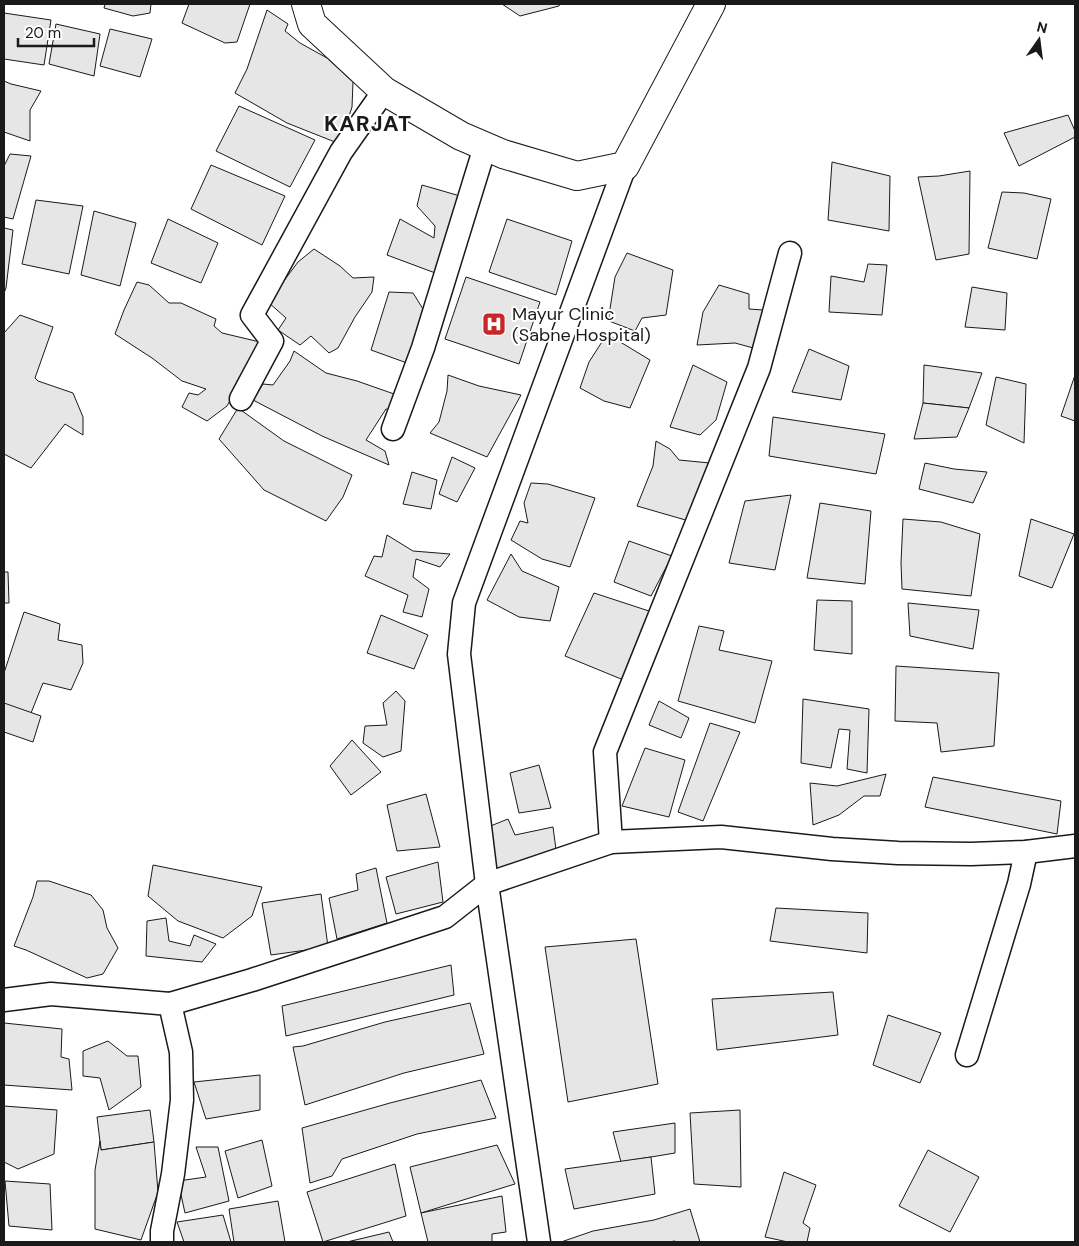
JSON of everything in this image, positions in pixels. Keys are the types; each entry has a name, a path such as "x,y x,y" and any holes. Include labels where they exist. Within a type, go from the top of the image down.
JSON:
{"street":[{"path":"306,4 312,24 384,91 461,136 503,154 577,176 625,166"},
{"path":"539,1242 487,884 459,654 464,603 625,166 711,4"},
{"path":"241,400 272,341 252,316 341,152 384,91"},
{"path":"393,429 423,348 484,150 483,145"},
{"path":"612,842 605,752 759,368 790,253"},
{"path":"4,1000 51,994 170,1004 252,980 445,917 487,884 612,842 721,837 860,851 971,854 1026,852 1075,846"},
{"path":"967,1055 1019,884 1026,852"},
{"path":"162,1242 162,1230 173,1174 182,1100 181,1052 170,1004"}],"building":[{"path":"105,4 151,4 150,13 133,16 104,8"},
{"path":"189,4 250,4 237,42 225,43 182,23"},
{"path":"502,4 560,4 559,6 520,16"},
{"path":"267,10 288,24 285,31 300,43 327,58 353,82 352,107 340,144 287,123 235,93 247,69"},
{"path":"4,13 51,20 44,65 4,59"},
{"path":"56,24 100,34 94,76 49,64"},
{"path":"110,29 152,39 140,77 100,66"},
{"path":"4,81 41,91 30,110 30,141 4,132"},
{"path":"239,106 315,140 290,187 216,151"},
{"path":"1068,115 1075,131 1075,137 1019,166 1004,133"},
{"path":"10,154 31,156 13,219 4,217 4,166"},
{"path":"832,162 890,176 889,231 828,220"},
{"path":"211,165 285,196 262,245 191,209"},
{"path":"970,171 969,254 936,260 918,177"},
{"path":"422,185 467,198 438,274 387,255 400,219 434,238 435,226 417,206"},
{"path":"1002,192 1024,193 1051,199 1037,259 988,248"},
{"path":"36,200 83,206 69,274 22,264"},
{"path":"94,211 136,223 120,286 81,275"},
{"path":"168,219 218,243 201,283 151,263"},
{"path":"507,219 572,241 556,295 489,272"},
{"path":"4,228 13,230 4,293"},
{"path":"314,249 340,266 353,278 374,277 372,292 355,317 338,348 329,353 311,336 300,345 278,330 286,318 268,302 298,262"},
{"path":"627,253 673,270 666,315 642,318 635,331 609,321 615,277"},
{"path":"868,264 887,265 882,315 829,312 831,276 864,282"},
{"path":"466,277 540,302 519,364 445,339"},
{"path":"137,282 149,285 169,303 181,303 216,319 214,326 222,333 260,342 227,406 207,421 182,407 189,393 198,395 206,389 182,381 152,358 115,334"},
{"path":"719,285 749,294 749,309 763,310 757,349 735,343 697,345 703,312"},
{"path":"972,287 1007,293 1005,330 965,327"},
{"path":"389,292 413,293 423,309 426,330 407,363 371,350"},
{"path":"20,315 53,327 35,378 38,381 73,393 83,417 83,435 65,424 31,468 4,454 4,333"},
{"path":"607,334 650,360 630,408 604,401 580,388 589,362"},
{"path":"809,349 849,366 841,400 792,392"},
{"path":"294,351 326,373 357,381 397,395 398,411 386,409 366,440 385,451 389,465 322,436 253,400 263,384 273,385 290,361"},
{"path":"693,365 727,382 716,420 700,435 670,427"},
{"path":"924,365 982,373 969,408 923,403"},
{"path":"448,375 479,386 521,395 487,457 430,433 439,422 447,391"},
{"path":"1075,375 1075,421 1061,416"},
{"path":"996,377 1026,384 1024,443 986,425"},
{"path":"923,403 969,408 957,437 914,439"},
{"path":"238,408 284,441 352,475 343,497 326,521 264,490 219,439"},
{"path":"773,417 885,434 876,474 769,456"},
{"path":"656,441 670,449 679,460 710,463 689,521 637,506 653,466"},
{"path":"452,457 475,468 457,502 439,494"},
{"path":"925,463 954,469 987,472 973,503 919,489"},
{"path":"412,472 437,480 431,509 403,504"},
{"path":"531,483 548,484 595,498 570,567 542,559 511,540 520,521 528,523 524,503"},
{"path":"791,495 775,570 729,563 745,501"},
{"path":"820,503 871,511 865,584 807,578"},
{"path":"903,519 941,522 980,534 971,596 902,589"},
{"path":"1031,519 1074,534 1052,588 1019,576"},
{"path":"387,535 413,551 450,554 440,567 416,559 413,577 429,589 422,617 403,612 408,595 365,576 374,556 382,557"},
{"path":"629,541 672,556 651,596 614,582"},
{"path":"511,554 522,571 559,587 550,621 519,617 487,600"},
{"path":"4,572 8,572 9,603 4,603"},
{"path":"594,593 652,612 626,681 565,656"},
{"path":"817,600 852,601 852,654 814,650"},
{"path":"908,603 979,610 973,649 910,636"},
{"path":"24,612 60,624 58,640 82,645 83,663 71,690 43,683 31,713 4,705 4,673"},
{"path":"381,615 428,635 414,669 367,653"},
{"path":"699,626 724,631 719,650 772,661 755,723 678,701"},
{"path":"896,666 999,673 994,746 941,752 937,723 895,721"},
{"path":"396,691 405,701 401,751 383,757 363,743 365,726 387,725 383,703"},
{"path":"803,699 869,709 867,773 847,769 850,730 839,729 831,768 801,763"},
{"path":"659,701 689,718 681,738 649,725"},
{"path":"4,703 41,716 33,742 4,732"},
{"path":"710,723 740,732 703,821 678,812"},
{"path":"352,740 381,772 351,795 330,766"},
{"path":"645,748 685,760 669,817 622,806"},
{"path":"539,765 551,808 519,813 510,773"},
{"path":"886,774 880,796 864,796 839,815 813,825 810,783 837,786"},
{"path":"933,777 1061,801 1057,834 925,807"},
{"path":"426,794 440,847 397,851 387,805"},
{"path":"508,819 515,835 553,827 557,857 495,874 488,827"},
{"path":"438,862 443,902 396,914 386,877"},
{"path":"153,865 262,887 252,916 223,938 178,921 148,896"},
{"path":"376,868 387,923 337,939 329,898 358,890 356,874"},
{"path":"37,881 49,881 91,895 103,910 107,928 118,948 103,974 87,978 14,946 33,897"},
{"path":"321,894 328,947 271,955 262,903"},
{"path":"776,908 868,913 867,953 770,941"},
{"path":"166,918 169,941 190,946 194,935 216,944 202,962 146,956 147,921"},
{"path":"636,939 658,1084 568,1102 545,947"},
{"path":"451,965 454,995 286,1036 282,1006"},
{"path":"833,992 838,1035 717,1050 712,999"},
{"path":"470,1003 484,1054 404,1073 305,1105 293,1047 303,1046 385,1022"},
{"path":"888,1015 941,1033 920,1083 873,1065"},
{"path":"4,1023 62,1029 61,1057 69,1059 72,1090 4,1085"},
{"path":"108,1041 127,1056 138,1056 141,1087 109,1110 100,1078 83,1076 83,1051"},
{"path":"260,1075 260,1110 206,1119 194,1082"},
{"path":"481,1080 496,1118 417,1134 342,1159 332,1176 310,1183 302,1128"},
{"path":"4,1106 57,1110 54,1154 18,1169 4,1162"},
{"path":"150,1110 154,1142 101,1150 97,1117"},
{"path":"740,1110 741,1187 694,1184 690,1113"},
{"path":"675,1123 675,1153 621,1162 613,1132"},
{"path":"262,1140 272,1186 238,1198 225,1151"},
{"path":"100,1141 101,1150 154,1142 158,1192 141,1240 95,1229 95,1170"},
{"path":"497,1145 515,1184 421,1213 410,1167"},
{"path":"196,1147 218,1147 229,1201 185,1213 178,1181 206,1177"},
{"path":"928,1150 979,1177 950,1232 899,1206"},
{"path":"651,1157 655,1194 574,1209 565,1169"},
{"path":"395,1164 406,1216 323,1242 307,1192"},
{"path":"784,1172 816,1185 803,1223 810,1228 807,1242 788,1242 765,1237"},
{"path":"5,1181 50,1184 52,1230 9,1226"},
{"path":"502,1196 506,1232 492,1234 492,1242 428,1242 421,1213"},
{"path":"278,1201 285,1242 234,1242 229,1209"},
{"path":"690,1209 700,1242 561,1242 593,1231 654,1220"},
{"path":"223,1215 231,1242 184,1242 177,1222"},
{"path":"389,1232 393,1242 347,1242"}],"place":[{"name":"Mayur Clinic (Sabne Hospital)","path":"494,324"}],"district":[{"name":"KARJAT","path":"368,123"}]}
